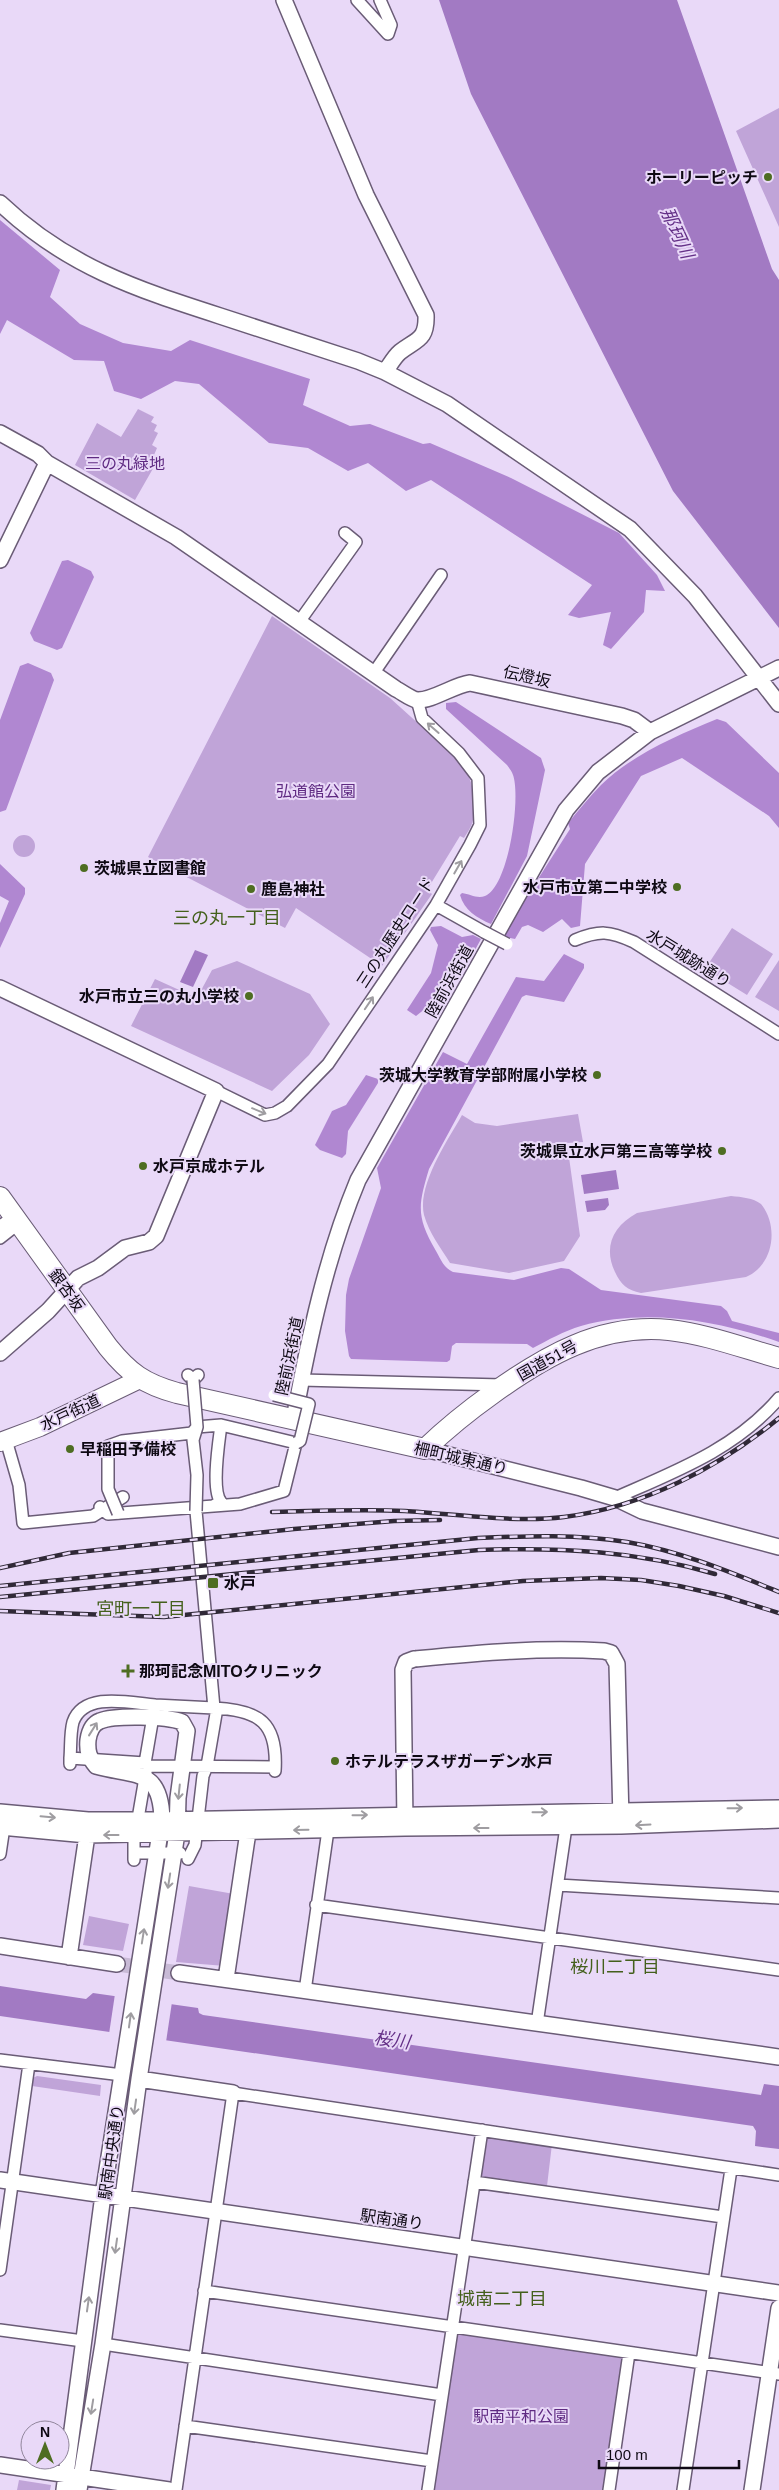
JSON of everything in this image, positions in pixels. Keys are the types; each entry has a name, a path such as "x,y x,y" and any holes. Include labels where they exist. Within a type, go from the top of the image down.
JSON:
{"highway":[{"name":"銀杏坂","path":"0,1197 11,1222 67,1290 112,1352 140,1379"},
{"name":"国道51号","path":"425,1450 446,1428 534,1365 567,1347 602,1336 631,1330 667,1330 687,1333 779,1358"},
{"name":"柵町城東通り","path":"140,1379 176,1393 300,1433 425,1450"}],"main road":[{"name":"水戸街道","path":"3,1441 140,1379"}],"street":[{"path":"284,0 366,195 426,315 426,326 420,339 400,352 385,372"},
{"path":"357,0 388,34 392,24 380,0"},
{"path":"0,203 20,222 67,256 132,286 358,361 385,372 447,404 630,529 695,596 779,704"},
{"path":"0,433 38,454 46,463 176,537 373,674 417,700"},
{"path":"0,560 46,463"},
{"path":"299,622 356,542 345,533"},
{"path":"373,674 441,575"},
{"name":"陸前浜街道","path":"300,1433 302,1380 334,1241 358,1180 566,810 598,772 650,732 779,668"},
{"name":"伝燈坂","path":"417,700 430,697 459,684 470,683 622,716 634,720 650,732"},
{"name":"三の丸歴史ロード","path":"0,988 265,1115 275,1113 287,1106 328,1064 436,905 480,825 480,787 473,769 443,736 422,718 417,700"},
{"path":"436,905 509,944"},
{"name":"水戸城跡通り","path":"575,940 594,932 618,935 634,942 779,1034"},
{"path":"0,1353 48,1311 83,1274 98,1268 125,1248 149,1242 156,1236 216,1091"},
{"path":"0,1238 11,1222"},
{"path":"155,1705 134,1856 189,1856 195,1845 203,1776 207,1766 215,1708 196,1509 197,1475 193,1440 197,1428 193,1376"},
{"path":"302,1380 504,1385"},
{"path":"100,1508 108,1514 196,1509 240,1504 284,1492 309,1404 274,1395"},
{"path":"615,1498 683,1469 717,1451 763,1417 779,1398"},
{"path":"213,1506 221,1502 217,1498 216,1473 221,1425"},
{"path":"118,1513 108,1489 104,1468 108,1446 122,1441 192,1433 197,1428 221,1425 300,1433"},
{"path":"3,1441 19,1485 23,1523 93,1516 123,1497"},
{"name":"柵町城東通り","path":"425,1450 615,1498 642,1511 779,1547"},
{"path":"405,1821 403,1670 406,1662 414,1659 510,1650 557,1649 604,1651 611,1653 617,1664 621,1826"},
{"path":"101,1702 155,1705 239,1710 262,1720 273,1737 276,1746 275,1769 207,1766 200,1768 70,1761 73,1723 79,1711 88,1705 101,1702"},
{"path":"117,1718 172,1719 182,1722 186,1726 187,1731 169,1827 160,1797 153,1784 134,1772 96,1766 92,1761 88,1752 88,1737 90,1730 98,1722 117,1718"},
{"path":"0,1854 2,1827 86,1835 169,1827 405,1821 622,1810 779,1808"},
{"path":"0,1812 248,1832 328,1830 405,1821 566,1827 779,1820"},
{"name":"駅南中央通り","path":"76,2480 83,2341 103,2195 135,1984 169,1827"},
{"name":"駅南中央通り","path":"64,2490 76,2480 103,2344 153,1988 169,1827"},
{"path":"537,2024 566,1827"},
{"path":"305,1991 328,1830"},
{"path":"226,1979 248,1832"},
{"path":"70,1956 86,1835"},
{"path":"558,1885 779,1898"},
{"path":"316,1905 779,1970"},
{"path":"0,1946 117,1964"},
{"path":"179,1973 779,2058"},
{"path":"0,2060 122,2075"},
{"path":"0,2264 6,2181 29,2064"},
{"path":"139,2079 731,2169 779,2174"},
{"path":"176,2490 233,2092"},
{"path":"428,2490 482,2130"},
{"path":"683,2490 731,2169"},
{"name":"駅南通り","path":"6,2181 779,2293"},
{"path":"474,2182 723,2217"},
{"path":"204,2291 774,2374"},
{"path":"752,2490 774,2374 779,2308"},
{"path":"0,2330 83,2341"},
{"path":"103,2344 442,2395"},
{"path":"608,2490 629,2353"},
{"path":"185,2426 432,2461"},
{"path":"0,2465 76,2480 169,2490"}],"green space":[{"name":"ホーリーピッチ","path":"779,108 779,227 736,131"},
{"name":"三の丸緑地","path":"138,409 154,417 151,422 157,425 154,431 158,433 152,445 157,448 154,455 159,458 135,500 75,465 97,423 121,437"},
{"name":"弘道館公園","path":"272,616 390,698 461,762 471,782 475,805 471,827 464,838 460,836 427,890 432,894 382,966 296,908 285,928 148,857"},
{"path":"24,835 32,838 35,846 32,854 24,857 16,854 13,846 16,838"},
{"path":"732,928 773,954 747,995 705,969"},
{"path":"779,960 779,1011 755,997"},
{"path":"237,961 310,994 330,1024 309,1055 272,1091 131,1026 155,979 197,998 212,970"},
{"path":"578,1114 583,1142 567,1143 580,1236 564,1261 509,1273 450,1263 429,1228 424,1215 423,1203 425,1190 435,1163 462,1115 475,1123 497,1126"},
{"path":"731,1196 743,1197 758,1202 767,1213 772,1234 771,1244 763,1264 755,1271 746,1277 641,1293 628,1288 620,1280 612,1263 610,1246 616,1231 629,1218 637,1213"},
{"path":"189,1886 234,1894 225,1966 176,1962"},
{"path":"89,1916 129,1924 123,1951 83,1945"},
{"path":"37,2076 101,2085 100,2096 32,2086 33,2078"},
{"path":"484,2134 552,2144 547,2186 478,2176"},
{"name":"駅南平和公園","path":"460,2333 621,2355 624,2358 605,2490 434,2490 456,2335"},
{"path":"19,2480 51,2485 50,2490 17,2490"}],"shaded area":[{"path":"0,220 60,270 50,297 80,324 123,343 171,351 190,340 310,379 303,405 350,426 370,424 423,444 430,443 511,478 619,533 657,575 665,591 646,590 644,612 611,649 603,645 611,612 579,618 568,615 592,585 431,480 406,491 368,463 348,471 308,448 269,443 199,384 175,381 141,399 114,391 104,361 74,360 7,320 0,334"},
{"path":"68,560 91,571 94,577 62,648 57,650 34,641 30,633 62,561"},
{"path":"28,663 51,673 54,680 6,810 0,812 0,720 20,666"},
{"path":"456,702 541,758 545,770 527,856 491,924 472,913 460,895 462,893 476,897 485,896 493,889 501,876 511,840 514,820 515,786 513,774 507,765 446,709 446,703"},
{"path":"717,719 726,722 779,773 779,828 769,816 682,758 641,776 585,864 580,926 571,928 562,919 543,932 528,925 522,927 515,939 505,937 504,932 570,829 568,823 601,785 613,774 641,755 671,739"},
{"path":"0,864 25,888 25,894 0,948 0,923 9,901 0,896"},
{"path":"441,926 462,937 473,935 481,939 475,950 459,955 431,1004 416,1016 407,1010 431,973 438,945 430,930 431,927"},
{"path":"564,954 584,964 584,968 564,1002 526,995 522,997 429,1169 421,1202 421,1211 425,1229 440,1258 445,1266 453,1272 514,1280 561,1268 569,1269 601,1290 721,1306 727,1311 732,1321 779,1333 779,1342 731,1328 681,1319 655,1317 605,1321 581,1326 562,1333 533,1348 527,1344 456,1343 452,1346 450,1360 447,1362 351,1359 345,1331 346,1295 349,1279 381,1188 377,1168 443,1052 467,1064 516,977 544,981"},
{"path":"366,1075 378,1079 378,1083 348,1131 346,1154 342,1158 320,1150 315,1145 332,1111 346,1105"}],"water":[{"name":"那珂川","path":"439,0 677,0 772,269 779,280 779,628 673,491 471,94"},
{"path":"195,950 208,955 193,987 180,982"},
{"path":"616,1170 619,1189 584,1194 581,1175"},
{"path":"608,1198 609,1205 605,1210 587,1212 585,1201"},
{"path":"0,1986 86,1999 93,1993 198,2008 199,2013 203,2015 761,2095 764,2084 779,2086 779,2149 755,2146 756,2131 753,2126 0,2016"}],"pier":[{"path":"115,1994 172,2002 166,2042 109,2034"}],"tunnel":[{"path":"117,1964 179,1973"}],"railway":[{"path":"272,1512 388,1510 526,1519 545,1519 593,1512 651,1494 705,1469 731,1453 779,1418"},
{"path":"0,1568 69,1553 294,1529 394,1521 440,1520"},
{"path":"0,1586 478,1538 553,1536 609,1539 647,1546 704,1563 779,1592"},
{"path":"0,1597 479,1550 509,1549 598,1552 657,1560 715,1574"},
{"path":"0,1611 164,1617 523,1581 601,1578 641,1580 679,1586 724,1596 779,1613"}],"place":[{"name":"ホーリーピッチ","path":"768,177"},
{"name":"茨城県立図書館","path":"84,868"},
{"name":"水戸市立第二中学校","path":"677,887"},
{"name":"鹿島神社","path":"251,889"},
{"name":"水戸市立三の丸小学校","path":"249,996"},
{"name":"茨城大学教育学部附属小学校","path":"597,1075"},
{"name":"茨城県立水戸第三高等学校","path":"722,1151"},
{"name":"水戸京成ホテル","path":"143,1166"},
{"name":"早稲田予備校","path":"70,1449"},
{"name":"水戸","path":"213,1583"},
{"name":"那珂記念MITOクリニック","path":"128,1671"},
{"name":"ホテルテラスザガーデン水戸","path":"335,1761"}],"district":[{"name":"三の丸一丁目","path":"227,918"},
{"name":"宮町一丁目","path":"141,1609"},
{"name":"桜川二丁目","path":"615,1967"},
{"name":"城南二丁目","path":"502,2299"}],"water label":[{"name":"桜川","path":"392,2040"}]}
